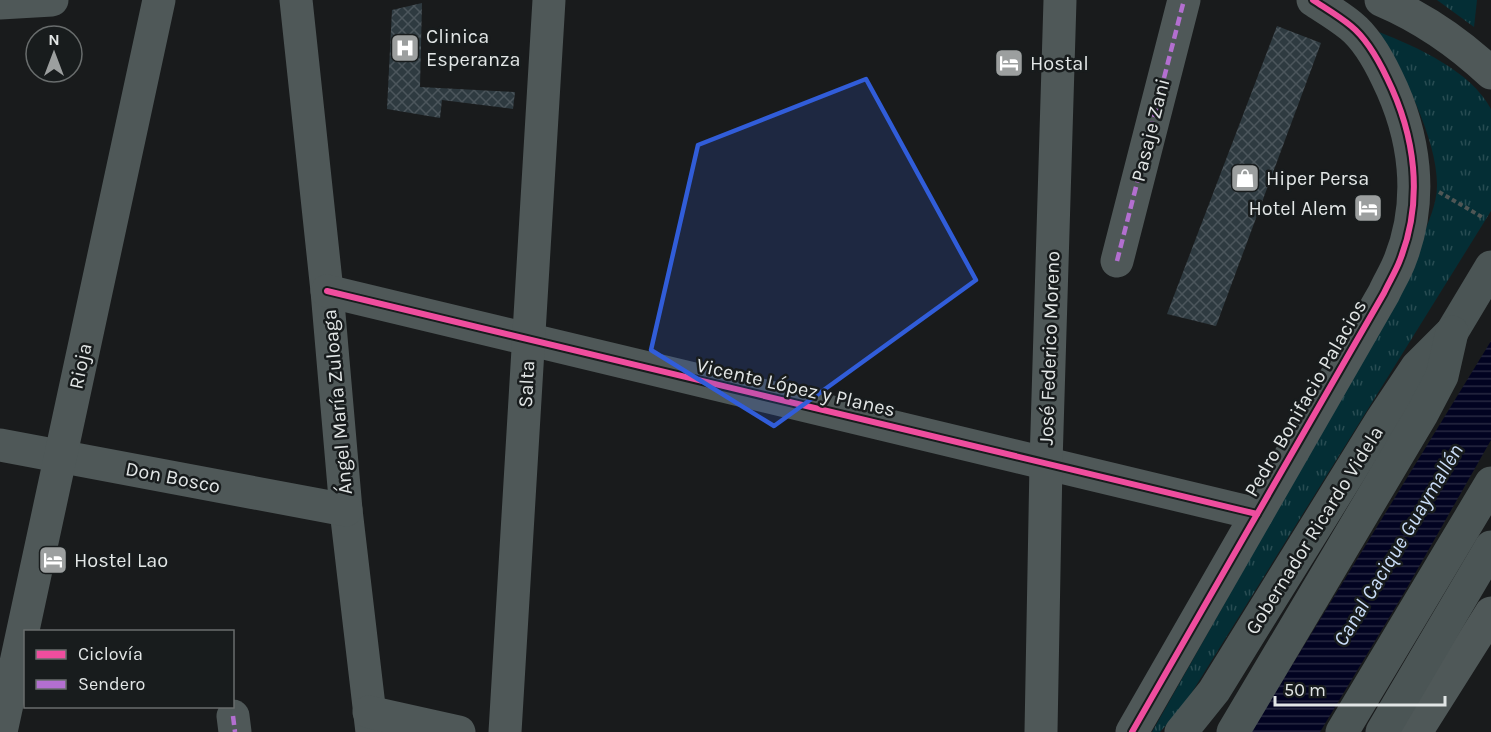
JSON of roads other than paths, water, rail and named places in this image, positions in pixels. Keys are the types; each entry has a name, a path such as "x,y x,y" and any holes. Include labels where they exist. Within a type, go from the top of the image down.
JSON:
{"highway":[{"name":"Gobernador Ricardo Videla","path":"1181,732 1214,691 1417,367 1452,332 1491,267"},
{"name":"Gobernador Ricardo Videla","path":"1233,732 1428,404 1442,376 1452,332"},
{"path":"1342,732 1491,483"},
{"path":"1382,732 1491,548"}],"street":[{"path":"0,3 52,0"},
{"name":"Rioja","path":"1,732 159,0"},
{"name":"Ángel María Zuloaga","path":"296,0 327,291 346,510 370,722"},
{"name":"Salta","path":"505,732 549,0"},
{"name":"José Federico Moreno","path":"1041,732 1046,463 1060,0"},
{"name":"Pasaje Zani","path":"1117,261 1184,0"},
{"name":"Pedro Bonifacio Palacios","path":"1132,732 1384,292 1400,260 1409,233 1415,179 1413,158 1403,114 1378,58 1352,26 1313,0"},
{"path":"1381,0 1447,36 1491,73"},
{"name":"Vicente López y Planes","path":"327,291 1257,514"},
{"name":"Don Bosco","path":"0,445 346,510"},
{"path":"1416,732 1491,613"},
{"path":"370,722 459,732"}],"water":[{"name":"Canal Cacique Guaymallén","path":"1491,341 1491,440 1404,593 1320,732 1251,732"}],"place":[{"name":"Clinica Esperanza","path":"405,48"},
{"name":"Hostal","path":"1009,63"},
{"name":"Hiper Persa","path":"1245,178"},
{"name":"Hotel Alem","path":"1368,208"},
{"name":"Hostel Lao","path":"53,560"}]}
